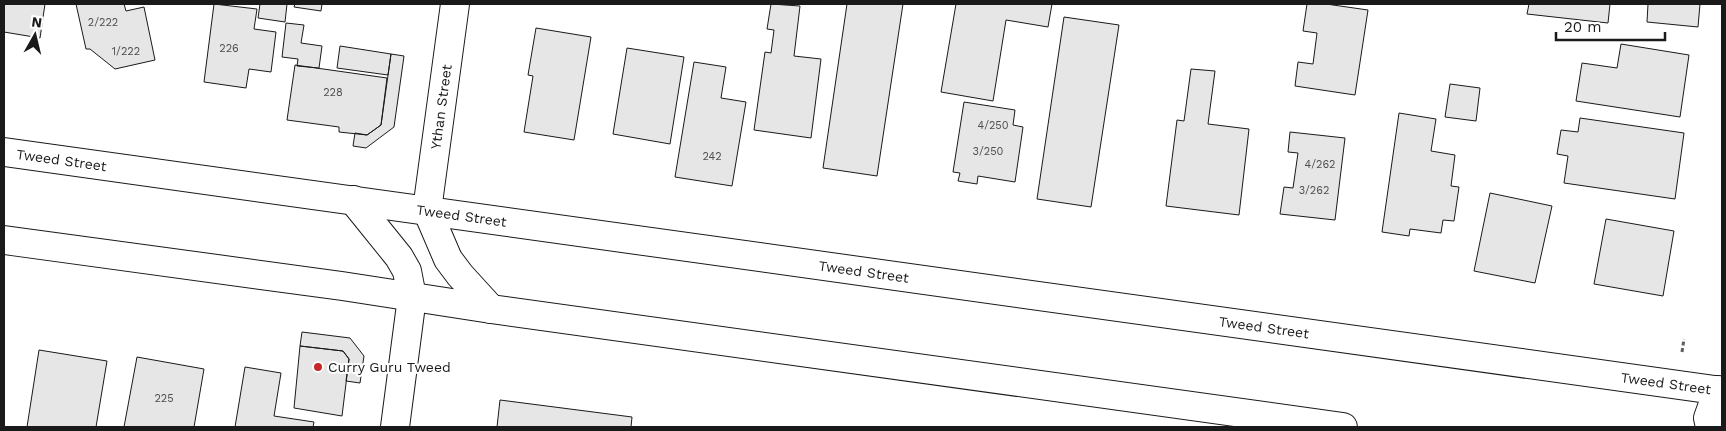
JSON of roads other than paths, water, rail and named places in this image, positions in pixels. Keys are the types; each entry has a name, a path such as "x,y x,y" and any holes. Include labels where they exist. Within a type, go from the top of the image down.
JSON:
{"main road":[{"name":"Ythan Street","path":"427,210 456,4"},
{"name":"Tweed Street","path":"4,152 509,223 1721,386"},
{"path":"353,200 407,271 412,297 395,427"},
{"path":"427,210 448,259 460,275 491,308"},
{"path":"4,240 332,284 412,297 1343,427"},
{"path":"1710,427 1708,418 1721,386"}],"place":[{"name":"Curry Guru Tweed","path":"318,367"}]}
